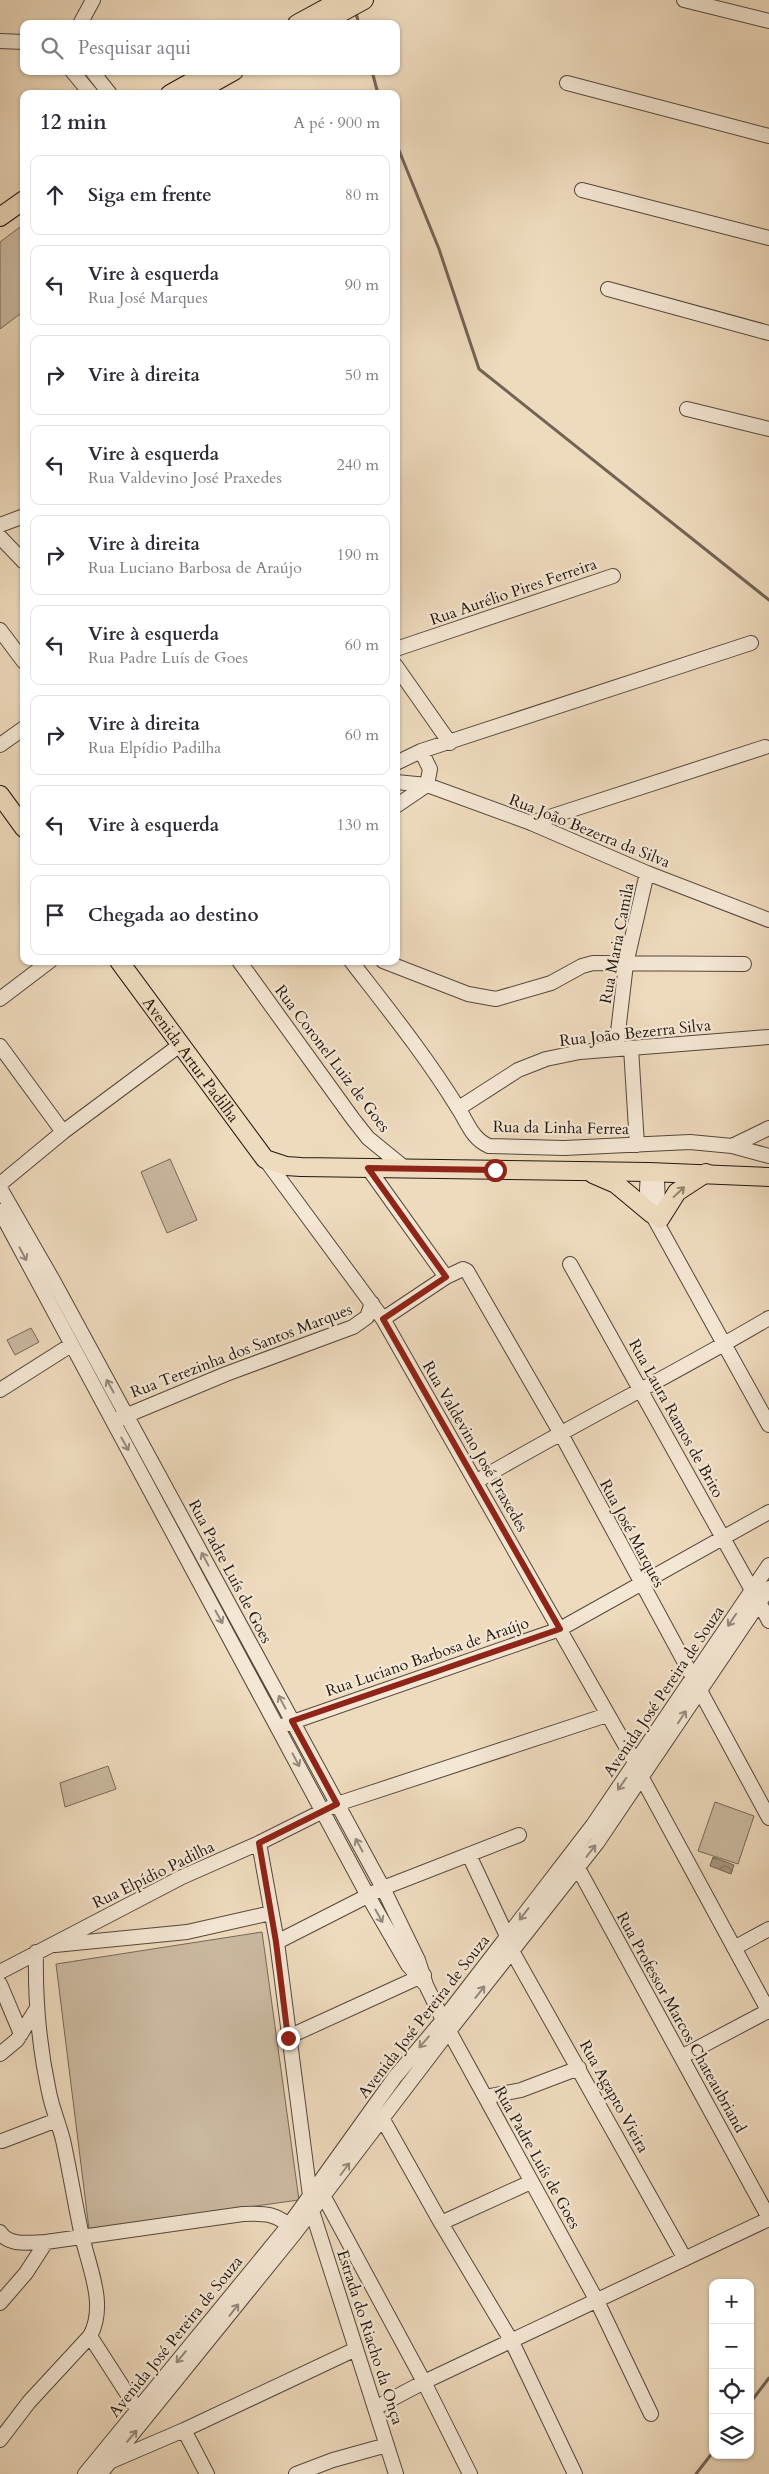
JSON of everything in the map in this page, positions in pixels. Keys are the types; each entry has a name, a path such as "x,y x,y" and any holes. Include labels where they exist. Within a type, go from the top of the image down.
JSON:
{"main road":[{"path":"307,20 338,6 363,1"},
{"path":"324,20 338,6"},
{"path":"177,90 204,75"},
{"path":"201,90 227,75"},
{"path":"0,217 20,203"},
{"path":"0,230 20,216"},
{"path":"0,795 20,822"},
{"name":"Avenida Artur Padilha","path":"122,965 264,1159"},
{"path":"264,1159 286,1166 706,1173 769,1177"},
{"path":"588,1171 616,1184 657,1220 677,1192 706,1173"}],"street":[{"path":"82,20 93,0"},
{"path":"684,0 769,21"},
{"path":"0,41 20,42"},
{"path":"75,75 88,90"},
{"path":"95,75 107,90"},
{"path":"567,84 769,136"},
{"path":"582,190 769,238"},
{"path":"608,289 769,333"},
{"path":"687,409 769,429"},
{"path":"0,526 20,518"},
{"path":"0,537 20,558"},
{"name":"Rua Aurélio Pires Ferreira","path":"400,648 613,576"},
{"path":"0,630 20,657"},
{"path":"400,761 421,751 751,643"},
{"path":"400,672 450,743"},
{"path":"0,745 20,731"},
{"path":"531,823 765,747"},
{"path":"400,803 427,785 430,769 421,751"},
{"name":"Rua João Bezerra da Silva","path":"400,782 427,785 531,823 647,872 769,920"},
{"path":"565,813 567,837"},
{"name":"Rua Maria Camila","path":"616,1049 626,964 647,872"},
{"path":"393,965 468,994 496,999 551,983 587,964 744,964"},
{"path":"0,998 45,965"},
{"name":"Rua Coronel Luiz de Goes","path":"242,965 368,1138 406,1169"},
{"name":"Rua da Linha Ferrea","path":"354,965 410,1037 459,1108 475,1137 489,1146 564,1148 690,1142 732,1146 769,1156"},
{"name":"Rua João Bezerra Silva","path":"459,1108 518,1070 546,1060 580,1052 769,1037"},
{"path":"0,1186 63,1132 180,1045"},
{"path":"0,1046 63,1132"},
{"path":"631,1048 637,1146"},
{"path":"732,1146 769,1128"},
{"name":"Rua Valdevino José Praxedes","path":"264,1159 383,1319 477,1481 636,1764"},
{"path":"368,1168 446,1277 383,1319"},
{"path":"649,1172 647,1202 723,1346 769,1425"},
{"name":"Rua Padre Luís de Goes","path":"0,1186 383,1888 423,1980 531,2182 597,2300 651,2414"},
{"name":"Rua Padre Luís de Goes","path":"0,1211 368,1896 397,1948 423,1980"},
{"name":"Rua Laura Ramos de Brito","path":"570,1264 769,1621"},
{"name":"Rua José Marques","path":"446,1277 463,1269 467,1271 560,1432 641,1585 769,1818"},
{"name":"Rua Terezinha dos Santos Marques","path":"113,1422 126,1414 352,1327 367,1317 372,1302"},
{"path":"477,1481 560,1432 723,1346 769,1318"},
{"path":"0,1390 71,1345"},
{"name":"Rua Luciano Barbosa de Araújo","path":"278,1727 560,1629 641,1585 723,1536 769,1512"},
{"name":"Avenida José Pereira de Souza","path":"315,2201 395,2077 446,2025 512,1951 578,1868 642,1778 699,1690 755,1596 769,1565"},
{"name":"Avenida José Pereira de Souza","path":"85,2474 137,2409 292,2229 382,2118 507,1936 593,1825 693,1677 755,1596 769,1588"},
{"name":"Rua Elpídio Padilha","path":"0,1972 182,1878 259,1843 337,1804 607,1715"},
{"path":"642,1778 769,2011 681,2057"},
{"path":"276,1942 383,1888 520,1835"},
{"path":"259,1843 315,2201 424,2382 470,2474"},
{"path":"469,1855 507,1936"},
{"name":"Rua Professor Marcos Chateaubriand","path":"578,1868 769,2219"},
{"path":"0,2440 29,2402 90,2336 95,2327 97,2302 93,2276 82,2238 44,2067 37,2008 42,1949 187,1932 271,1913"},
{"path":"734,1948 769,1929"},
{"name":"Rua Agapto Vieira","path":"512,1951 685,2259"},
{"path":"288,2038 423,1980"},
{"path":"0,1984 21,2034"},
{"path":"0,2054 18,2040 37,2008"},
{"path":"485,2097 521,2090 579,2068"},
{"path":"382,2118 441,2223 512,2342 575,2474"},
{"path":"2,2141 57,2120"},
{"path":"441,2223 531,2182"},
{"name":"Estrada do Riacho da Onça","path":"315,2201 356,2349 396,2474"},
{"path":"0,2232 4,2238 14,2242 46,2242 243,2214 270,2214 292,2229"},
{"path":"375,2408 424,2382 769,2219"},
{"name":"Avenida José Pereira de Souza","path":"100,2474 292,2229"},
{"path":"0,2303 26,2273 46,2242"},
{"path":"90,2336 137,2409"},
{"path":"110,2462 184,2430 356,2349"},
{"path":"184,2430 207,2474"},
{"path":"296,2474 332,2460 388,2445"}],"shaded area":[{"path":"20,227 20,314 0,329 0,242"},
{"path":"170,1159 197,1220 167,1233 141,1172"},
{"path":"31,1328 39,1342 15,1355 7,1340"},
{"path":"108,1766 116,1789 65,1807 60,1783"},
{"path":"715,1802 754,1816 738,1864 698,1851"},
{"path":"262,1932 299,2200 89,2229 56,1964"}],"water":[{"path":"713,1857 734,1865 731,1874 710,1866"}],"waterway":[{"path":"355,10 358,20"},
{"path":"373,75 377,90"},
{"path":"400,153 439,249 479,369 769,600"},
{"path":"754,2398 769,2378"},
{"path":"696,2474 709,2457"}],"route":[{"path":"288,2038 276,1942 259,1843 337,1804 292,1721 560,1629 383,1319 446,1277 368,1168 495,1170"}]}
